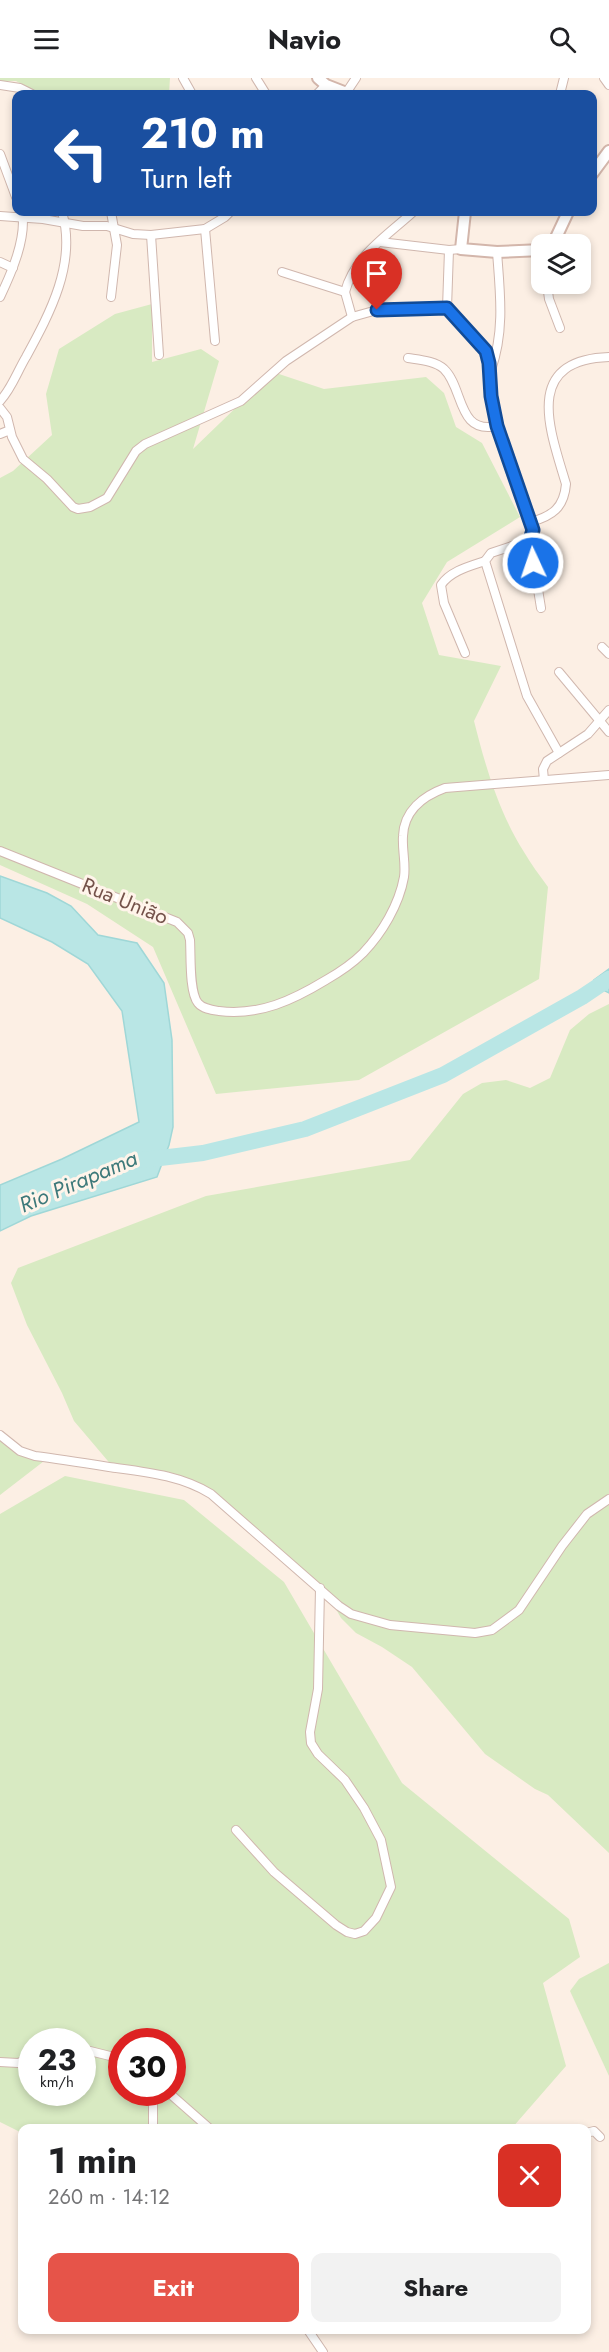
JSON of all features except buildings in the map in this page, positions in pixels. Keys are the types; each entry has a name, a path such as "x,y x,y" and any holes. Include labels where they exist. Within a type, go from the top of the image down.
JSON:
{"street":[{"path":"604,78 609,85"},
{"path":"322,82 339,90"},
{"path":"0,85 24,90"},
{"path":"597,167 609,151"},
{"path":"0,154 12,186"},
{"path":"0,297 13,268 22,216"},
{"path":"33,216 114,227 133,234 151,235 205,229 226,216"},
{"path":"0,401 11,386 54,302 65,256 63,216"},
{"path":"111,297 117,245 112,216"},
{"path":"352,317 345,292 354,268 368,252 409,216"},
{"path":"461,249 465,216"},
{"path":"558,234 566,216"},
{"path":"205,229 216,341"},
{"path":"151,235 159,355"},
{"path":"380,242 448,250 531,250"},
{"path":"448,250 447,308 482,345 488,357 491,396 497,426 533,530 530,540 541,608"},
{"path":"490,371 497,353 500,332 497,252"},
{"path":"0,262 13,268"},
{"path":"282,272 345,292"},
{"path":"548,294 560,328"},
{"path":"0,408 7,417 19,452 29,466 47,479 73,507 78,509 90,507 103,501 112,492 130,460 145,444 241,401 286,361 352,317 377,310 447,308"},
{"path":"531,522 549,516 558,507 566,490 549,426 552,386 557,378 577,362 609,357"},
{"path":"408,358 424,360 442,367 473,423 482,427 497,426"},
{"path":"0,434 10,430"},
{"path":"465,653 444,603 441,585 444,579 485,561 491,553 530,540"},
{"path":"485,561 527,696 559,753"},
{"path":"602,647 609,654"},
{"path":"559,672 609,732"},
{"path":"609,710 582,740 559,753 544,766 544,780 609,775"},
{"name":"Rua União","path":"0,851 177,922 188,933 193,990 198,1003 209,1009 223,1011 260,1010 277,1006 304,993 345,969 363,953 377,935 401,890 405,871 403,836 408,817 414,807 432,793 453,788 544,780"},
{"path":"0,1435 20,1451 34,1456 148,1472 182,1479 198,1486 212,1494 339,1606 351,1614 390,1625 475,1633 492,1629 519,1610 562,1546 587,1514 609,1499"},
{"path":"236,1830 274,1872 347,1932 356,1934 370,1926 389,1895 392,1887 381,1840 345,1780 310,1743 318,1689 320,1588"},
{"path":"0,2062 18,2063"},
{"path":"153,2106 153,2124"},
{"path":"184,2106 204,2124"},
{"path":"591,2132 594,2131 600,2137"},
{"path":"311,2334 323,2352"}],"green space":[{"path":"0,78 170,78 169,90 33,90 16,81 0,81"},
{"path":"152,304 152,362 201,349 219,361 193,449 273,372 324,389 426,377 444,393 456,427 482,443 520,517 447,562 422,603 439,655 501,666 474,721 488,772 507,821 548,887 539,979 359,1080 216,1094 153,947 87,904 0,865 0,478 13,471 52,435 46,394 59,349 115,314"},
{"path":"609,1004 609,1853 548,1795 535,1789 485,1754 412,1667 356,1633 341,1618 328,1595 198,1486 113,1467 74,1421 27,1325 11,1283 18,1268 206,1196 410,1160 463,1094 482,1083 506,1080 530,1088 550,1078 570,1030 589,1014"},
{"path":"0,1437 11,1446 48,1458 0,1495"},
{"path":"65,1476 184,1500 284,1582 402,1783 569,1919 580,1957 543,1983 566,2066 515,2124 18,2124 18,2131 0,2122 0,1514"},
{"path":"609,1963 609,2076 570,1991 579,1979"}],"water":[{"name":"Rio Pirapama","path":"0,876 47,893 71,906 98,935 137,943 164,983 172,1040 173,1127 157,1177 31,1216 0,1231 0,1185 62,1159 139,1122 122,1011 88,964 52,942 0,918"},
{"path":"609,969 609,993 601,989 594,980"}],"waterway":[{"name":"Rio Pirapama","path":"143,1160 203,1153 305,1129 443,1075 582,997 609,979"}],"route":[{"path":"377,310 447,308 486,351 494,415 533,530 530,540 533,563"}]}
